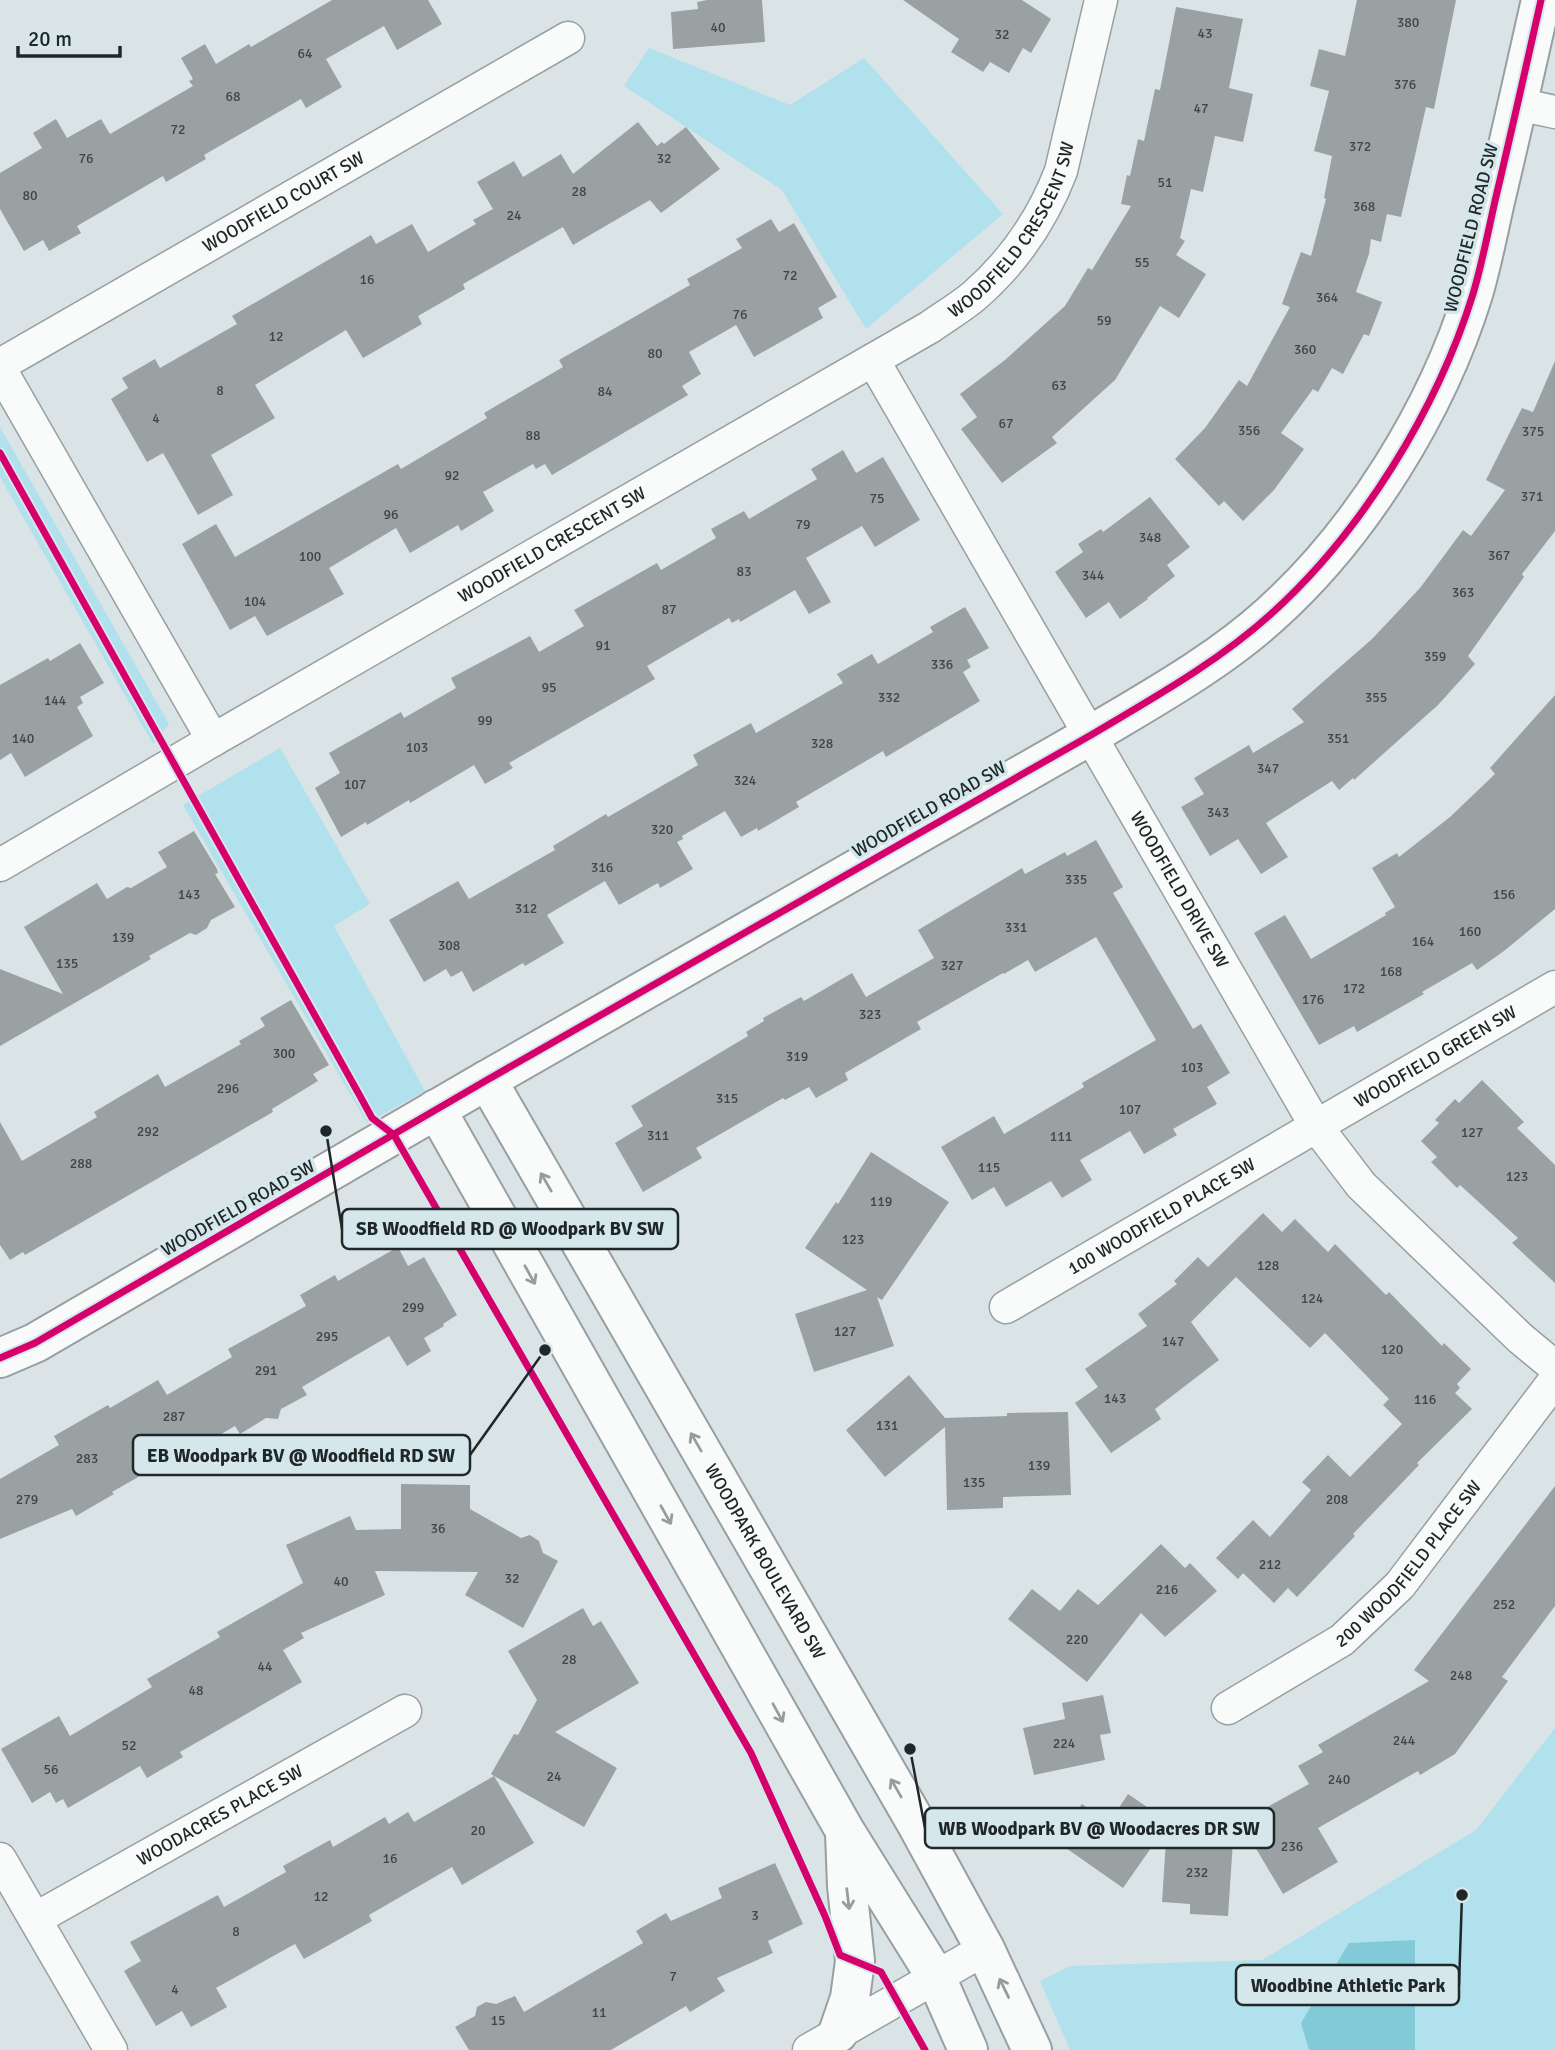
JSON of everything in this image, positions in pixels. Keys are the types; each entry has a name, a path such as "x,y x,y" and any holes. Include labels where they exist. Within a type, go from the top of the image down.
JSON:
{"street":[{"name":"WOODFIELD CRESCENT SW","path":"0,865 930,327 974,296 1006,264 1037,222 1051,197 1061,171 1101,0"},
{"name":"WOODFIELD ROAD SW","path":"0,1358 58,1330 486,1080 1091,735 1174,685 1272,613 1325,557 1372,501 1415,430 1454,346 1473,293 1542,0"},
{"name":"WOODFIELD COURT SW","path":"0,367 568,38"},
{"path":"1518,104 1555,112"},
{"name":"WOODFIELD DRIVE SW","path":"873,360 1316,1126 1361,1185 1520,1338 1555,1367"},
{"path":"0,367 213,740"},
{"name":"WOODFIELD GREEN SW","path":"1316,1126 1555,987"},
{"name":"WOODPARK BOULEVARD SW","path":"486,1080 915,1821 985,1949 1032,2050"},
{"path":"436,1109 845,1831 936,1977 968,2050"},
{"name":"100 WOODFIELD PLACE SW","path":"1006,1307 1316,1126"},
{"name":"200 WOODFIELD PLACE SW","path":"1228,1708 1342,1640 1400,1585 1555,1380"},
{"name":"WOODACRES PLACE SW","path":"35,1919 405,1711"},
{"path":"823,2042 850,1998 855,1961 847,1886 845,1831"},
{"path":"0,1859 111,2050"},
{"path":"823,2042 985,1949"}],"shaded area":[{"path":"649,48 790,105 864,58 1003,214 866,329 782,190 624,86"},
{"path":"0,427 169,724 153,744 0,477"},
{"path":"280,748 370,904 334,926 425,1091 367,1123 183,805"},
{"path":"1555,1728 1555,2050 1070,2050 1040,1981 1070,1966 1262,1960 1476,1830"},
{"path":"1415,1940 1415,2050 1309,2050 1301,2023 1349,1943"}],"building":[{"path":"332,0 428,0 442,24 397,50 384,26 326,59 342,87 306,108 301,99 204,155 206,159 166,182 163,176 77,226 81,233 49,251 43,240 24,251 0,209 0,173 42,148 33,133 56,119 67,138 101,119 110,134 193,86 189,81 193,79 181,58 205,44 216,64"},
{"path":"762,0 765,42 673,49 671,12 698,9 697,2"},
{"path":"903,0 1022,0 1051,19 1031,53 1023,48 1009,73 990,62 983,72 951,52 959,39"},
{"path":"1357,0 1456,0 1434,109 1426,107 1401,217 1387,214 1381,242 1371,239 1369,254 1356,292 1382,302 1369,336 1364,334 1343,374 1332,368 1318,392 1313,389 1281,433 1304,449 1274,490 1243,521 1224,501 1219,506 1175,459 1205,428 1239,380 1247,386 1290,307 1282,304 1301,252 1311,256 1326,199 1324,198 1332,156 1314,151 1329,91 1310,86 1319,49 1345,56"},
{"path":"1176,7 1243,19 1229,88 1253,94 1243,142 1215,136 1203,192 1191,189 1180,238 1185,241 1176,255 1206,274 1179,318 1160,306 1115,380 1052,437 1057,443 1002,483 961,429 977,417 960,394 1005,360 1065,306 1088,268 1092,270 1131,206 1121,204 1127,175 1130,176 1138,139 1144,141 1155,89 1160,90"},
{"path":"638,122 657,146 662,142 664,144 686,127 720,169 661,213 650,200 573,245 563,227 463,284 465,289 418,316 422,324 363,358 346,330 255,385 275,418 211,455 233,495 198,515 163,453 147,462 111,399 128,388 122,378 155,359 160,368 237,324 232,316 371,235 376,244 412,224 428,252 476,224 473,220 493,209 477,182 514,161 523,177 561,154 573,174"},
{"path":"771,219 779,232 794,223 837,297 818,308 823,318 754,357 736,325 689,352 701,374 682,386 688,395 552,475 545,464 536,469 533,464 483,492 494,511 461,531 458,525 410,553 396,528 329,568 344,594 267,636 255,616 230,630 182,544 216,524 235,557 398,464 401,469 487,418 484,413 563,367 559,360 690,285 687,279 742,248 736,239"},
{"path":"1555,361 1555,531 1522,574 1524,577 1468,656 1475,664 1438,705 1354,780 1353,778 1339,790 1332,781 1266,823 1288,857 1261,874 1238,839 1210,856 1181,807 1204,794 1194,778 1249,745 1253,753 1304,722 1292,709 1372,639 1420,588 1463,530 1471,536 1505,490 1486,480 1522,408 1533,412"},
{"path":"843,450 856,473 883,457 920,520 875,547 862,526 806,558 831,602 809,614 795,590 740,622 739,619 732,623 729,618 647,666 655,679 509,763 513,768 485,784 474,765 410,803 409,800 341,837 315,788 340,773 329,753 401,712 404,718 456,688 451,678 530,636 539,652 584,626 574,610 657,563 661,570 716,538 711,529 744,511 749,519 817,479 811,469"},
{"path":"1150,497 1190,547 1167,565 1175,576 1120,619 1109,602 1086,618 1055,572 1083,552 1078,544 1101,529 1103,532"},
{"path":"965,607 989,648 967,660 971,667 963,672 980,701 886,757 883,751 796,802 799,807 758,831 757,828 741,837 725,811 682,836 683,839 677,842 693,869 660,888 658,883 619,905 605,881 547,915 564,943 525,966 523,963 473,992 462,971 451,977 446,969 424,982 389,920 458,881 469,899 555,850 553,846 606,814 608,817 698,765 693,755 751,723 756,733 843,683 837,674 872,654 878,664 933,632 930,627"},
{"path":"80,643 104,683 80,697 83,703 77,707 93,736 25,777 11,753 0,760 0,685"},
{"path":"1555,695 1555,909 1477,970 1472,963 1357,1032 1354,1026 1319,1045 1254,933 1285,915 1311,959 1386,915 1385,913 1395,907 1372,868 1397,853 1399,857 1450,817 1495,774 1490,768"},
{"path":"194,831 217,869 218,873 215,874 235,907 211,920 207,928 196,935 190,933 149,956 151,959 0,1046 0,969 63,994 24,927 97,883 107,899 127,887 131,888 167,867 158,852"},
{"path":"1096,840 1123,887 1113,893 1193,1029 1201,1024 1230,1073 1207,1087 1217,1104 1173,1129 1177,1135 1144,1154 1130,1131 1080,1160 1092,1180 1062,1198 1051,1181 1006,1207 994,1187 972,1200 941,1147 994,1116 1004,1134 1084,1087 1082,1083 1156,1040 1096,937 1035,972 1028,960 1003,973 917,1022 921,1029 845,1073 848,1080 816,1098 809,1087 785,1100 783,1098 696,1148 702,1158 643,1192 615,1143 643,1126 631,1106 748,1036 746,1032 764,1021 763,1018 801,997 804,1001 852,973 866,997 934,958 918,930 1022,868 1025,874 1065,852 1067,856"},
{"path":"291,1000 329,1065 313,1074 318,1081 272,1109 273,1112 25,1255 23,1252 10,1260 0,1245 0,1122 22,1161 97,1117 94,1112 158,1074 165,1087 241,1044 239,1041 265,1026 260,1018"},
{"path":"1482,1080 1524,1122 1517,1128 1555,1165 1555,1283 1512,1243 1518,1238 1460,1185 1457,1188 1431,1162 1437,1157 1421,1141 1439,1123 1435,1120 1455,1099 1459,1103"},
{"path":"871,1152 949,1202 882,1300 877,1297 894,1346 814,1372 795,1314 867,1290 805,1248 836,1202 838,1204"},
{"path":"1263,1213 1282,1232 1295,1219 1328,1252 1335,1244 1386,1295 1389,1292 1442,1346 1444,1343 1471,1369 1457,1384 1460,1388 1455,1393 1472,1409 1417,1463 1419,1465 1297,1597 1288,1588 1274,1603 1243,1573 1238,1579 1216,1558 1253,1520 1270,1537 1311,1490 1302,1482 1328,1455 1350,1477 1402,1424 1383,1405 1389,1399 1325,1333 1310,1348 1236,1277 1191,1322 1219,1360 1155,1409 1161,1419 1111,1453 1075,1403 1098,1387 1085,1369 1147,1326 1138,1314 1177,1284 1174,1281 1198,1257 1208,1267"},
{"path":"398,1247 408,1266 424,1257 457,1315 424,1338 431,1351 407,1366 389,1336 302,1387 307,1395 281,1409 278,1419 266,1418 240,1434 235,1426 163,1468 161,1464 76,1516 72,1509 0,1539 0,1479 59,1445 54,1436 158,1380 167,1395 232,1357 228,1349 306,1306 300,1295 335,1275 338,1281"},
{"path":"909,1375 945,1418 1068,1412 1071,1495 1003,1497 1003,1508 947,1510 945,1427 885,1477 846,1430"},
{"path":"401,1484 470,1485 470,1509 521,1538 530,1535 539,1541 543,1553 558,1561 523,1628 465,1595 478,1572 375,1571 385,1595 301,1633 304,1638 283,1650 302,1682 180,1752 183,1757 147,1778 140,1766 68,1808 63,1799 56,1803 50,1792 32,1803 1,1749 59,1716 70,1736 152,1687 147,1679 220,1637 217,1632 303,1583 286,1545 350,1516 356,1530 401,1529"},
{"path":"1555,1486 1555,1606 1502,1677 1508,1681 1455,1754 1420,1775 1418,1771 1318,1828 1338,1862 1283,1894 1245,1830 1265,1818 1260,1811 1309,1784 1298,1766 1323,1752 1318,1745 1429,1681 1414,1670"},
{"path":"1161,1544 1185,1568 1190,1563 1217,1591 1165,1637 1141,1613 1087,1682 1008,1619 1032,1589 1060,1611 1078,1589 1098,1605"},
{"path":"583,1608 593,1626 601,1621 639,1683 555,1732 617,1768 584,1827 491,1774 514,1734 518,1735 537,1700 508,1651"},
{"path":"1103,1695 1111,1733 1100,1735 1105,1760 1034,1775 1023,1728 1065,1719 1062,1703"},
{"path":"494,1776 534,1843 462,1885 452,1867 369,1915 372,1921 304,1959 295,1944 216,1988 227,2007 191,2027 182,2011 156,2026 124,1971 141,1961 130,1942 218,1895 224,1907 286,1872 283,1866 330,1840 333,1847 385,1817 389,1824 408,1812 414,1822"},
{"path":"1128,1794 1194,1839 1233,1841 1228,1916 1190,1914 1190,1904 1162,1902 1167,1825 1123,1888 1056,1841 1082,1804 1109,1823"},
{"path":"775,1863 803,1924 768,1941 773,1953 717,1978 725,1991 690,2012 686,2006 611,2050 469,2050 455,2027 475,2016 477,2007 486,2002 496,2004 515,1996 524,2012 643,1943 636,1931 666,1913 671,1921 722,1898 718,1888"}],"cycle path":[{"path":"0,1358 35,1343 487,1080 1091,735 1207,664 1271,614 1304,582 1365,508 1417,425 1439,382 1458,338 1476,283 1541,0"},
{"path":"0,453 372,1118 394,1135 751,1753 840,1955 881,1972 925,2050"}],"place":[{"name":"SB Woodfield RD @ Woodpark BV SW","path":"326,1131"},
{"name":"EB Woodpark BV @ Woodfield RD SW","path":"545,1350"},
{"name":"WB Woodpark BV @ Woodacres DR SW","path":"910,1749"},
{"name":"Woodbine Athletic Park","path":"1462,1895"}]}
